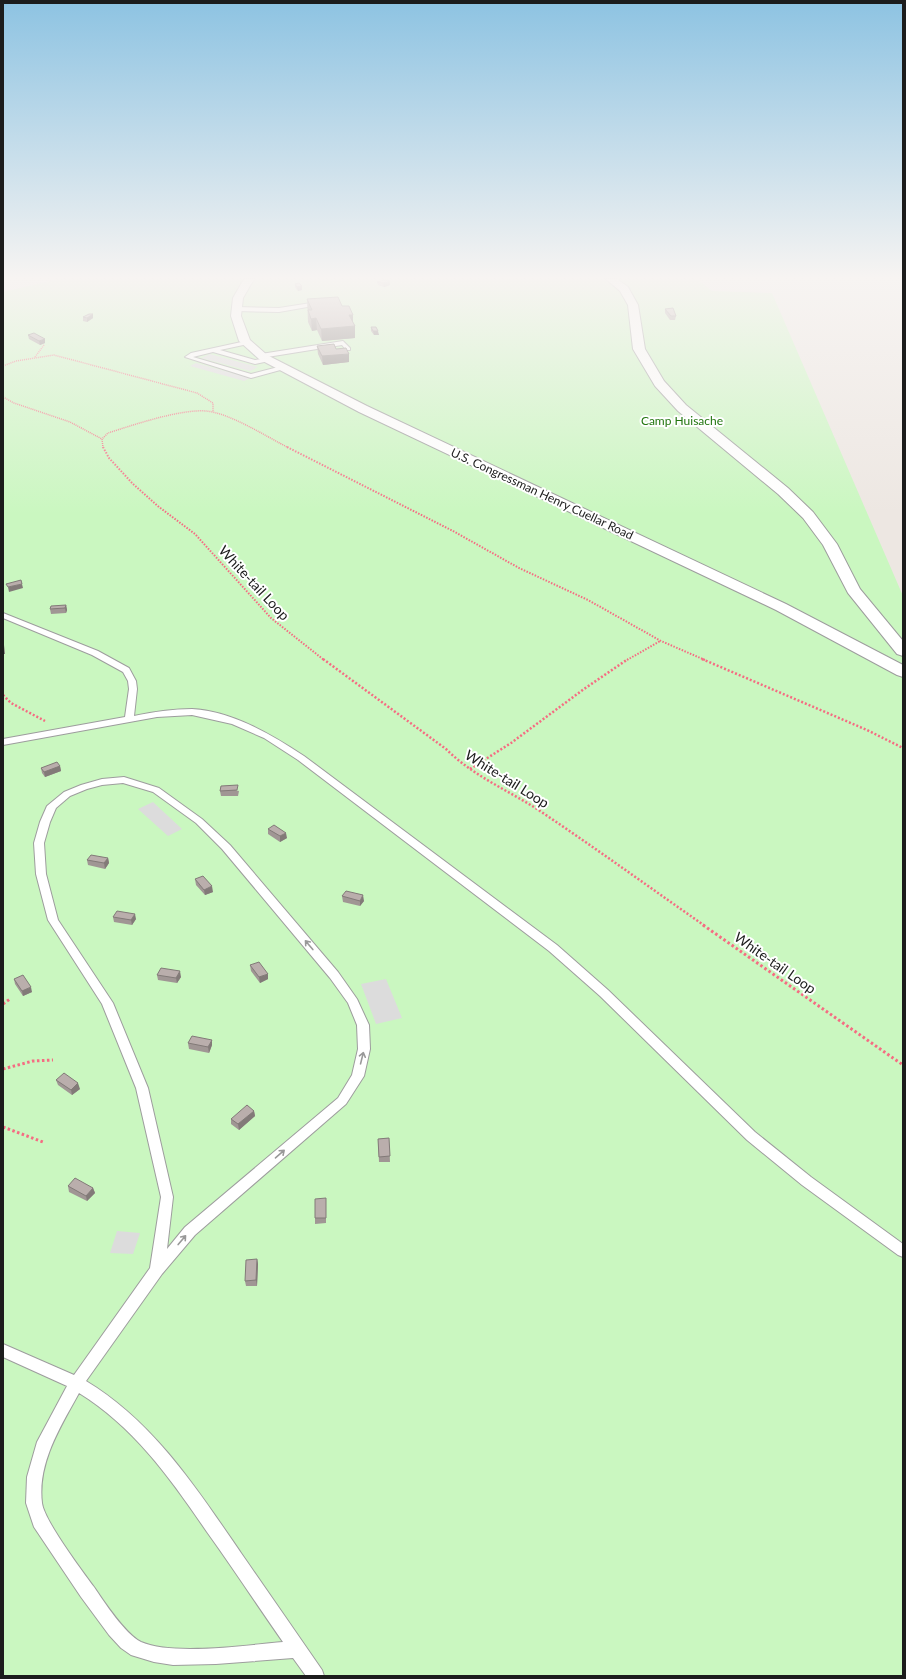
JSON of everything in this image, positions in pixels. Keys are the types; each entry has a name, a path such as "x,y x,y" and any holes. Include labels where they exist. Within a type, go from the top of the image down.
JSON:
{"street":[{"path":"645,357 659,383 687,412 784,491 808,515 830,544 852,590 903,651"},
{"name":"U.S. Congressman Henry Cuellar Road","path":"264,358 363,409 781,608 903,672"}],"lane":[{"path":"189,357 251,376 282,368"},
{"path":"238,357 255,362 267,357"},
{"path":"3,615 95,653 126,670 132,680 133,689 129,718"},
{"path":"3,742 129,718 176,713 206,714 235,722 267,736 301,758 574,964 771,1153 794,1172 903,1251"},
{"path":"157,1270 167,1197 142,1088 107,1003 54,920 41,874 39,843 45,822 52,806 67,794 102,782 124,780 156,790 199,821 226,847 334,975 353,1002 362,1024 364,1049 358,1076 342,1101 190,1231 157,1270 76,1384 44,1442 35,1477 34,1503 40,1521 113,1629 135,1649 161,1655 206,1656 297,1649"},
{"path":"3,1350 76,1384 104,1401 128,1420 151,1444 198,1505 316,1676"}],"path":[{"path":"3,366 34,357"},
{"path":"63,357 197,393 213,403 213,412"},
{"path":"3,362 7,364"},
{"path":"3,397 14,403 66,420 102,439 108,433 122,428 180,413 194,411 213,412 228,417 453,531 519,568 588,600 660,641 867,730 903,748"},
{"name":"White-tail Loop","path":"102,439 103,448 109,458 133,484 159,507 195,534 271,618 312,651 446,749 460,763 515,795 574,834 903,1065"},
{"path":"470,769 510,743 617,666 640,651 660,641"},
{"path":"3,695 11,704 46,721 47,728"},
{"path":"3,1004 10,999"},
{"path":"3,1068 33,1061 53,1060"},
{"path":"3,1127 43,1142"}],"green space":[{"name":"Camp Huisache","path":"3,357 800,357 903,596 903,1676 3,1676"}],"shaded area":[{"path":"222,357 258,367 250,371 201,358"},
{"path":"196,363 250,378 244,381 190,366"},
{"path":"153,802 182,829 168,836 138,809"},
{"path":"386,979 402,1018 376,1024 361,984"},
{"path":"117,1231 140,1233 133,1254 110,1253"}],"building":[{"path":"21,580 22,584 8,587 6,584"},
{"path":"66,605 65,608 50,609 51,606"},
{"path":"57,762 60,766 44,772 41,768"},
{"path":"238,785 237,790 220,791 221,786"},
{"path":"274,825 286,833 280,836 268,829"},
{"path":"91,855 108,858 104,863 87,860"},
{"path":"203,876 212,886 204,890 195,879"},
{"path":"346,891 363,895 360,901 342,896"},
{"path":"117,911 135,914 131,920 113,917"},
{"path":"259,962 268,974 259,977 250,965"},
{"path":"161,968 180,971 176,978 157,975"},
{"path":"23,975 31,987 22,991 14,979"},
{"path":"192,1036 212,1040 208,1047 188,1043"},
{"path":"64,1073 78,1083 71,1090 56,1080"},
{"path":"247,1105 254,1111 238,1124 231,1119"},
{"path":"389,1138 390,1156 379,1157 378,1139"},
{"path":"75,1178 93,1188 86,1196 68,1186"},
{"path":"326,1198 326,1218 315,1218 315,1199"},
{"path":"257,1259 256,1280 245,1281 246,1260"}]}
